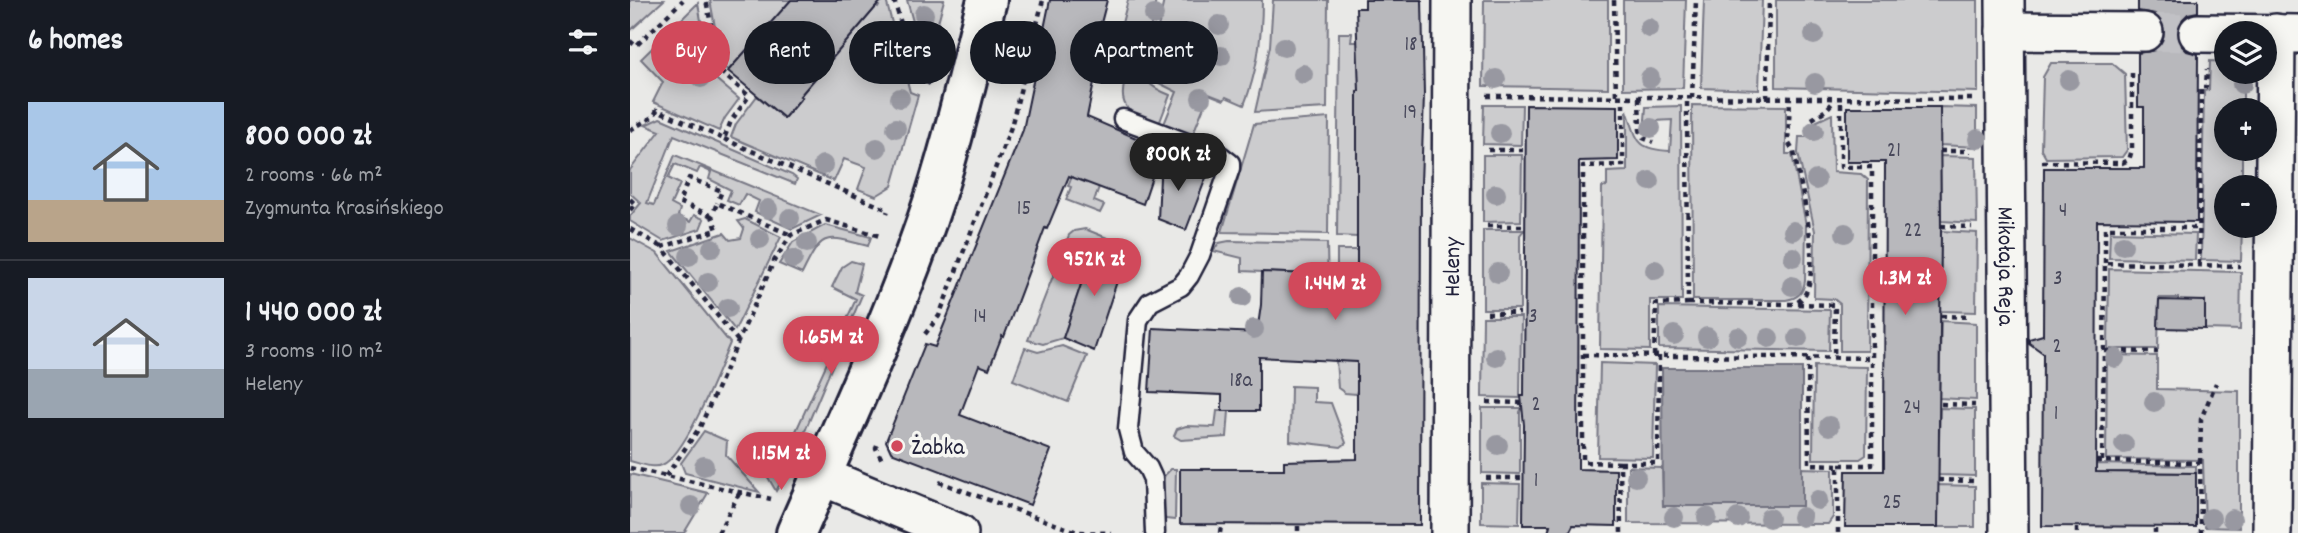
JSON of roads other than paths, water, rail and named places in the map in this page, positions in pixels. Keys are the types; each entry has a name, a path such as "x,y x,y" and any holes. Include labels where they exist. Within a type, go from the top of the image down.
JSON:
{"street":[{"path":"787,517 821,476 897,298 926,220 960,107 987,0"},
{"name":"Heleny","path":"1450,533 1452,0"},
{"path":"2005,16 2138,48"},
{"name":"Mikołaja Reja","path":"2005,16 2009,533"},
{"path":"2202,49 2287,33 2272,533"},
{"path":"821,476 960,533"}],"lane":[{"path":"1123,119 1222,156 1230,163 1200,255 1189,276 1181,286 1150,302 1138,320 1128,429 1134,452 1149,468 1153,479 1155,533"}],"tunnel":[{"path":"2144,32 2198,33"}],"place":[{"name":"Żabka","path":"897,446"}]}
